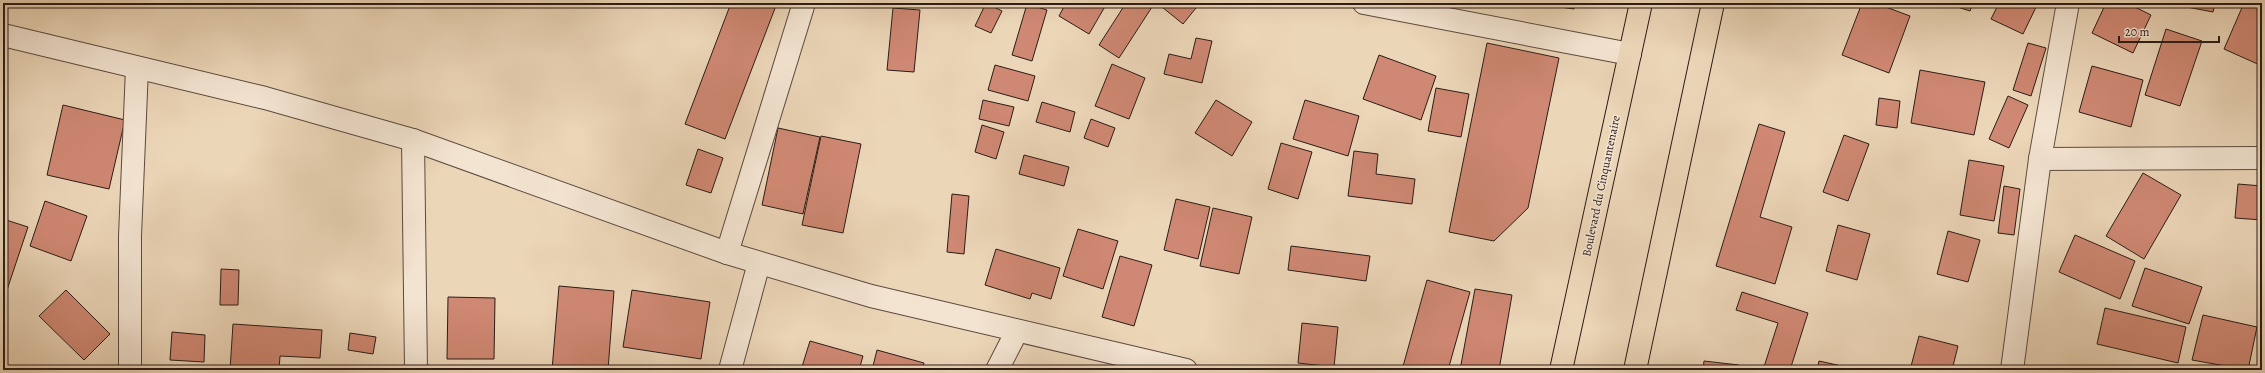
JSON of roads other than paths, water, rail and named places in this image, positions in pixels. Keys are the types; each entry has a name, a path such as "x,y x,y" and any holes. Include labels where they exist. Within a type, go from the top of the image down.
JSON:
{"main road":[{"name":"Boulevard du Cinquantenaire","path":"1561,370 1641,3"},
{"path":"1635,370 1713,3"}],"street":[{"path":"727,253 804,3"},
{"path":"1364,3 1630,54"},
{"path":"2012,370 2040,159 2068,3"},
{"path":"3,35 265,98 413,140 727,253 871,296 1186,370"},
{"path":"130,370 130,236 137,68"},
{"path":"413,140 416,370"},
{"path":"2040,159 2262,158"},
{"path":"730,370 759,263"},
{"path":"997,370 1017,331"}]}
